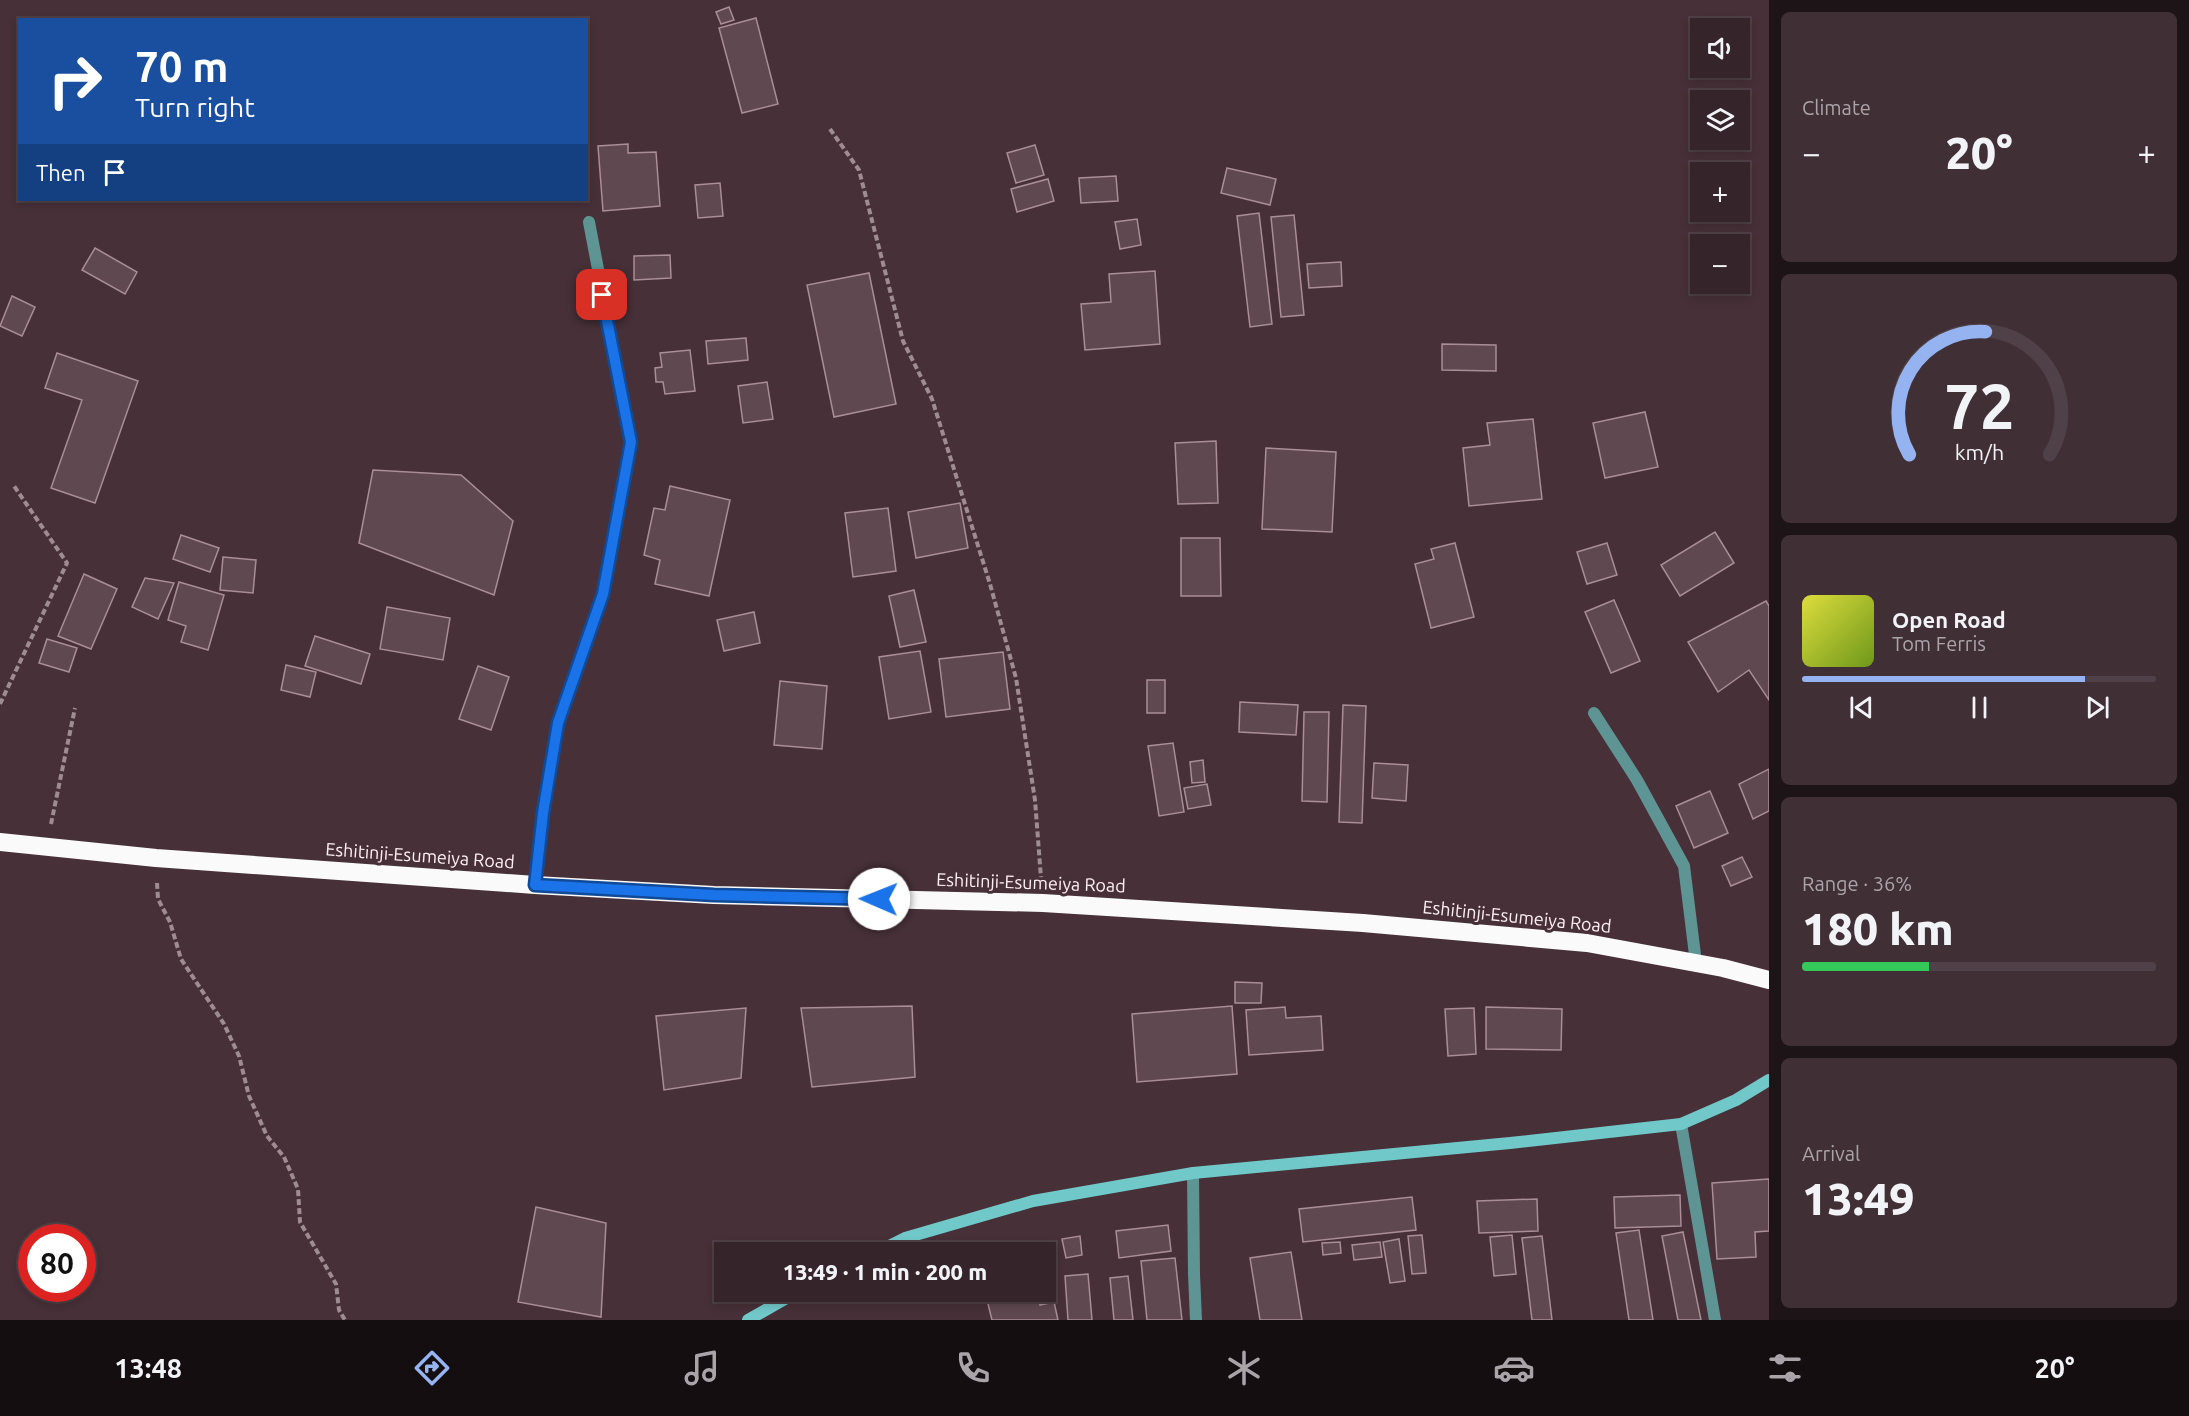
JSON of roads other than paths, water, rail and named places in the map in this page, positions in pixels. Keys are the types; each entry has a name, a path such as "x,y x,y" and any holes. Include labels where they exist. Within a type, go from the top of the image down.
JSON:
{"highway":[{"name":"Eshitinji-Esumeiya Road","path":"0,842 47,845 156,858 535,885 714,895 1043,903 1363,922 1587,943 1723,968 1769,980"}],"street":[{"path":"535,885 543,813 558,723 603,594 631,442 589,222"},
{"path":"1594,713 1637,780 1684,866 1696,963"},
{"path":"898,1242 1033,1201 1193,1173 1510,1143 1681,1124 1737,1100 1769,1080"},
{"path":"1681,1124 1715,1320"},
{"path":"1193,1173 1196,1320"},
{"path":"748,1320 780,1302"}]}
